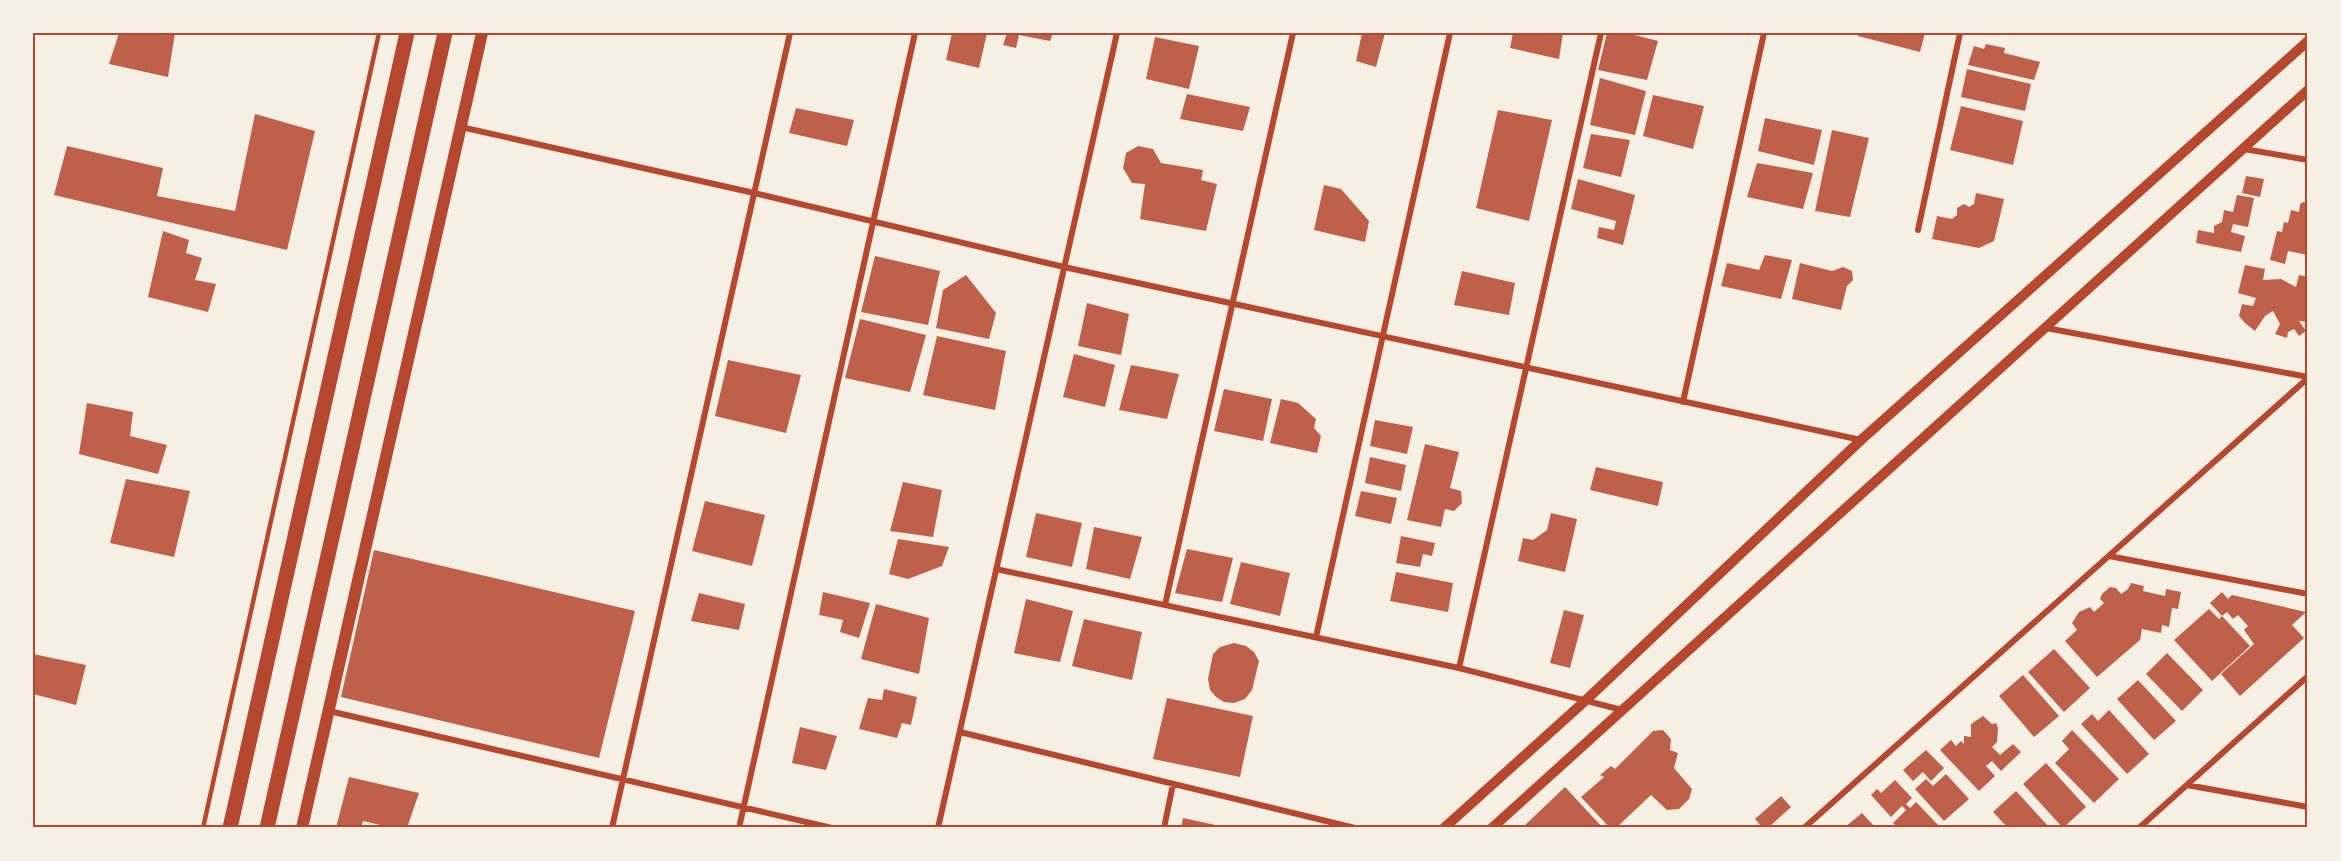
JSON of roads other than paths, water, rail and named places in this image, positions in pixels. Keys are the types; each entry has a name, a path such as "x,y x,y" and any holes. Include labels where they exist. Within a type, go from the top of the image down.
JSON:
{"main road":[{"path":"230,828 407,33"},
{"path":"267,828 445,33"},
{"path":"302,828 482,33"}],"street":[{"path":"612,828 790,33"},
{"path":"739,828 915,33"},
{"path":"938,828 1117,33"},
{"path":"1165,605 1293,33"},
{"path":"1316,637 1450,33"},
{"path":"1459,668 1601,33"},
{"path":"1683,402 1764,33"},
{"path":"1918,230 1960,33"},
{"path":"1444,828 1585,700 1861,440 2308,41"},
{"path":"1492,828 2308,90"},
{"path":"461,127 754,193 1064,267 1861,440"},
{"path":"2243,148 2308,160"},
{"path":"2045,327 2308,378"},
{"path":"1804,828 2308,378"},
{"path":"2109,556 2308,594"},
{"path":"996,569 1459,668 1622,710"},
{"path":"2139,828 2308,676"},
{"path":"329,711 832,828"},
{"path":"960,732 1355,828"},
{"path":"1164,828 1173,784"},
{"path":"2187,785 2308,807"}],"lane":[{"path":"202,828 379,33"}]}
